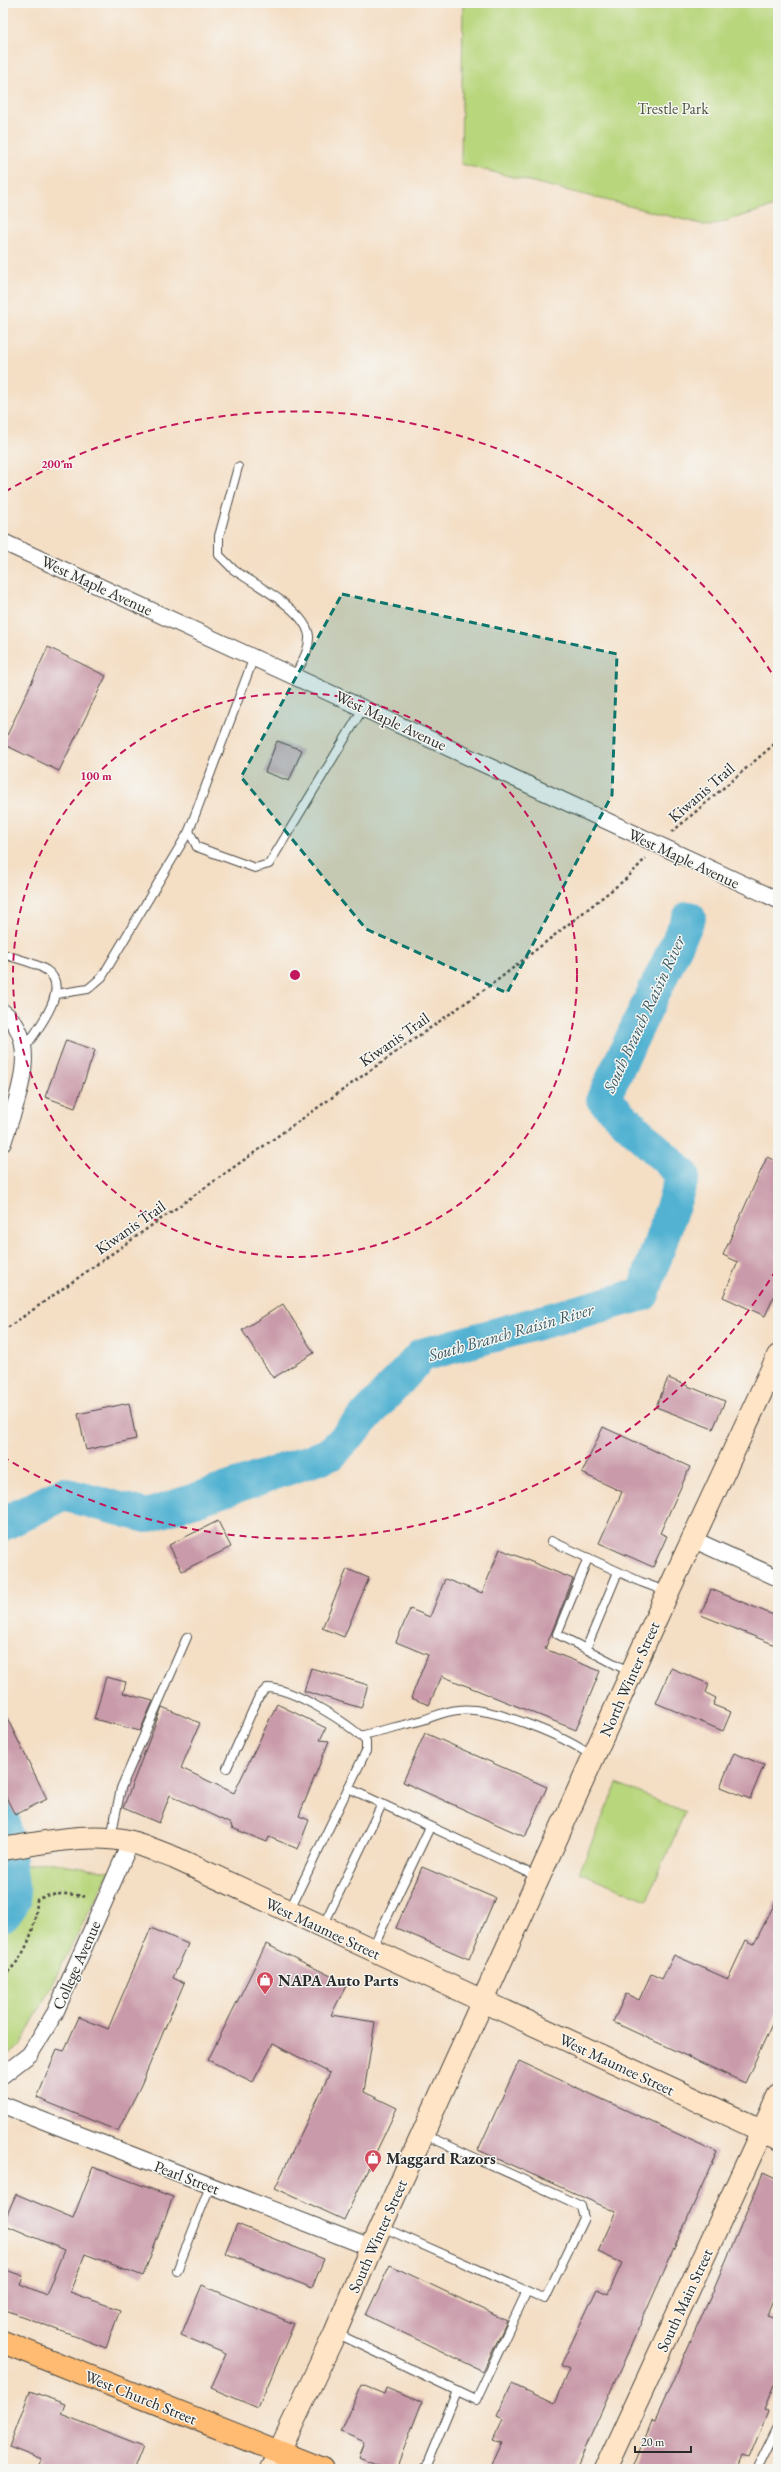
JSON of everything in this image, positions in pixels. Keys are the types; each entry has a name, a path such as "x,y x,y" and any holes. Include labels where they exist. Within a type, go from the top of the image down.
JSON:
{"main road":[{"name":"West Church Street","path":"3,2342 275,2460 322,2469"}],"street":[{"name":"West Maple Avenue","path":"3,542 413,730 657,846 778,900"},
{"path":"3,1012 17,1029 24,1048 24,1075 3,1143"},
{"name":"North Winter Street","path":"483,2003 692,1539 778,1356"},
{"path":"692,1539 778,1578"},
{"name":"West Maumee Street","path":"3,1849 47,1842 94,1838 121,1840 175,1858 483,2003 770,2134"},
{"name":"College Avenue","path":"3,2075 30,2054 55,2013 121,1840"},
{"name":"South Winter Street","path":"275,2460 335,2333 380,2227 483,2003"},
{"name":"South Main Street","path":"606,2469 770,2134 778,2096"},
{"name":"Pearl Street","path":"3,2105 371,2248"}],"lane":[{"path":"238,467 219,536 219,555 234,569 270,593 305,624 309,634 309,644 295,676"},
{"path":"56,994 88,989 102,976 189,832 254,657"},
{"path":"189,832 197,847 255,868 269,864 364,708"},
{"path":"3,954 47,971 55,984 56,994 52,1008 24,1048"},
{"path":"551,1541 618,1572 668,1592"},
{"path":"588,1558 557,1634 632,1673"},
{"path":"586,1649 618,1572"},
{"path":"121,1840 120,1788 187,1637"},
{"path":"227,1768 259,1696 268,1688 277,1688 325,1711 366,1741 366,1751 289,1912"},
{"path":"360,1736 423,1720 440,1713 460,1710 502,1716 576,1744 594,1757"},
{"path":"348,1788 539,1878"},
{"path":"322,1927 382,1804"},
{"path":"371,1950 430,1827"},
{"path":"380,2227 545,2299 584,2218 582,2206 423,2134"},
{"path":"177,2271 210,2186"},
{"path":"335,2333 476,2400 527,2291"},
{"path":"425,2469 458,2391"},
{"path":"758,2469 778,2428"}],"path":[{"name":"Kiwanis Trail","path":"3,1331 499,979 627,878 657,846 778,741"},
{"path":"3,1976 9,1971 28,1942 36,1921 38,1900 44,1896 76,1894 86,1897"}],"highlighted area":[{"path":"342,594 617,654 612,795 507,993 366,929 241,777"}],"green space":[{"name":"Trestle Park","path":"463,3 778,3 778,205 709,226 461,164"},
{"path":"617,1783 685,1812 647,1900 579,1872"},
{"path":"46,1862 110,1871 20,2046 3,2058 3,1869"}],"building":[{"path":"48,647 106,676 59,771 3,744"},
{"path":"277,741 302,750 289,781 265,772"},
{"path":"66,1040 95,1050 75,1108 45,1097"},
{"path":"767,1157 778,1162 778,1288 765,1316 723,1297 738,1262 723,1255"},
{"path":"283,1304 314,1353 273,1378 242,1330"},
{"path":"668,1378 725,1401 713,1429 656,1407"},
{"path":"129,1403 136,1439 86,1450 78,1414"},
{"path":"603,1427 690,1467 660,1533 667,1536 653,1567 599,1543 622,1492 582,1473"},
{"path":"218,1521 231,1547 182,1571 169,1545"},
{"path":"500,1549 573,1579 545,1649 600,1671 576,1730 442,1676 429,1705 411,1698 428,1655 396,1642 410,1609 430,1617 445,1579 482,1593"},
{"path":"347,1569 369,1578 344,1637 322,1628"},
{"path":"711,1589 778,1617 778,1646 701,1615"},
{"path":"311,1668 368,1685 361,1708 304,1691"},
{"path":"671,1668 709,1684 706,1693 716,1698 713,1705 731,1712 723,1731 656,1703"},
{"path":"106,1677 126,1682 123,1693 153,1701 140,1731 94,1719"},
{"path":"277,1704 326,1728 320,1740 329,1741 299,1816 309,1820 298,1849 269,1837 267,1842 232,1828 231,1824 170,1795 159,1823 123,1808 162,1707 200,1723 181,1768 234,1793"},
{"path":"3,1710 47,1799 15,1815 3,1791"},
{"path":"425,1733 547,1787 525,1837 403,1782"},
{"path":"734,1753 764,1765 750,1799 720,1787"},
{"path":"422,1867 495,1898 469,1959 396,1928"},
{"path":"778,1897 778,2011 745,2083 613,2022 626,1994 639,2000 651,1974 662,1979 674,1955 728,1979 746,1940 754,1944"},
{"path":"151,1928 188,1944 173,1978 184,1983 141,2085 118,2131 37,2098 57,2049 64,2051 79,2017 108,2029"},
{"path":"266,1944 347,1984 331,2015 375,2022 364,2092 397,2108 344,2220 275,2188 330,2073 273,2044 253,2082 208,2060"},
{"path":"519,2061 717,2152 576,2469 489,2469 501,2443 493,2440 503,2419 497,2416 512,2384 554,2404 569,2369 561,2365 597,2289 608,2294 622,2263 598,2252 616,2212 478,2150"},
{"path":"93,2167 173,2197 143,2276 85,2254 70,2292 120,2310 106,2348 3,2309 3,2269 23,2276 20,2284 46,2295 64,2250 3,2224 16,2194 73,2218"},
{"path":"763,2173 778,2180 778,2289 767,2315 778,2319 778,2376 764,2410 768,2412 749,2458 743,2456 738,2469 632,2469 652,2420 655,2421 714,2289"},
{"path":"237,2224 324,2259 312,2288 225,2253"},
{"path":"390,2265 507,2321 483,2371 366,2315"},
{"path":"202,2285 294,2324 258,2408 211,2388 226,2354 181,2335"},
{"path":"362,2385 384,2394 386,2388 422,2402 396,2469 388,2469 359,2457 365,2442 341,2432"},
{"path":"30,2391 65,2404 61,2414 143,2446 134,2469 38,2469 42,2460 9,2447"}],"waterway":[{"name":"South Branch Raisin River","path":"3,1524 63,1494 147,1516 331,1454 422,1355 643,1294 683,1175 603,1099 689,918"},
{"path":"3,1817 14,1901 3,1916"}],"place":[{"name":"NAPA Auto Parts","path":"265,1995"},
{"name":"Maggard Razors","path":"373,2173"}]}
